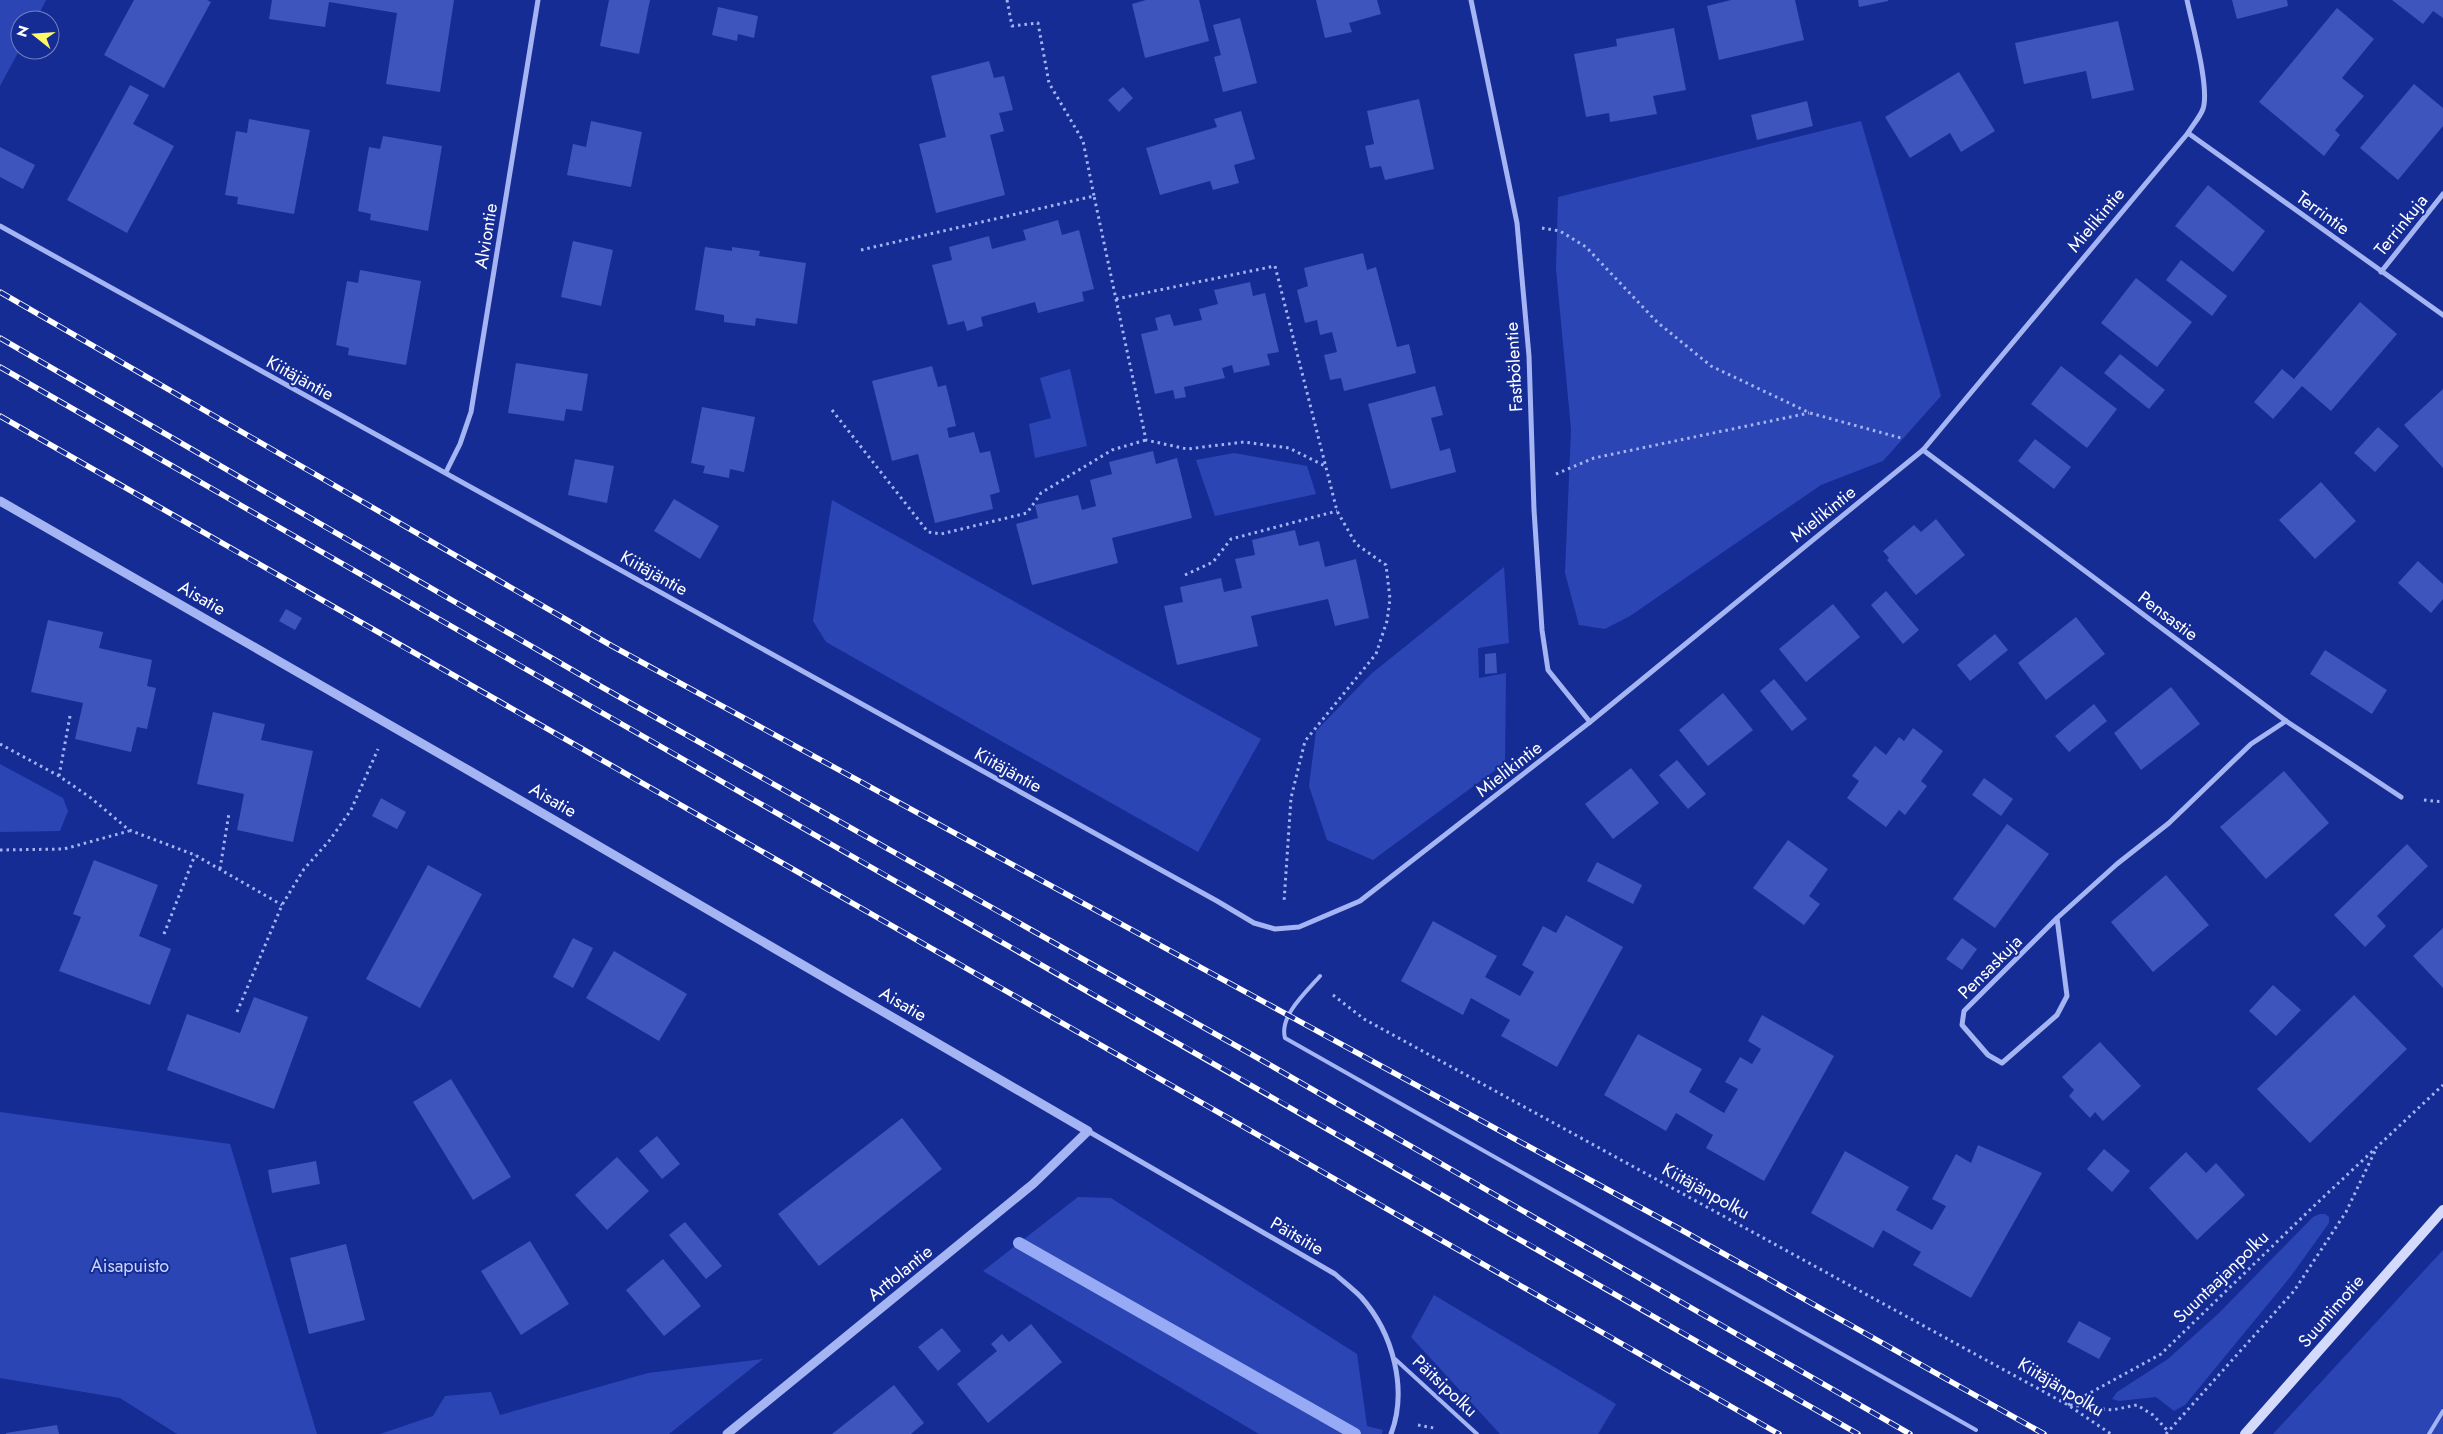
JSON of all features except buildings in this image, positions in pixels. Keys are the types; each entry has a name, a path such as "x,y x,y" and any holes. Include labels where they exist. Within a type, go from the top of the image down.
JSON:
{"main road":[{"name":"Suuntimotie","path":"2245,1434 2443,1210"}],"street":[{"name":"Alviontie","path":"446,472 460,444 471,412 538,0"},
{"name":"Fastbölentie","path":"1471,0 1516,223 1529,356 1533,484 1542,630 1548,670 1590,722"},
{"name":"Mielikintie","path":"1299,927 1360,901 1590,722 1923,450 2188,133 2203,109 2204,92 2187,0"},
{"name":"Terrintie","path":"2188,133 2443,315"},
{"name":"Terrinkuja","path":"2381,272 2443,194"},
{"name":"Kiitäjäntie","path":"0,226 446,472 1254,923 1275,929 1299,927"},
{"name":"Pensastie","path":"1923,450 2286,721 2401,797"},
{"name":"Aisatie","path":"0,502 468,770 1088,1130"},
{"name":"Pensaskuja","path":"2057,918 2067,996 2057,1015 2002,1064 1988,1055 1962,1025 1964,1011 2057,918 2117,864 2169,822 2252,744 2286,721"},
{"name":"Päitsitie","path":"1088,1130 1335,1274 1362,1298 1381,1327 1395,1359 1396,1420 1391,1434"},
{"name":"Arttolantie","path":"727,1434 1033,1184 1088,1130"}],"lane":[{"path":"1320,976 1301,997 1289,1016 1283,1030 1285,1038 1976,1430"},
{"name":"Päitsipolku","path":"1395,1359 1477,1434"},
{"path":"2430,1434 2443,1411"}],"path":[{"path":"1007,0 1012,26 1038,23 1049,83 1083,142 1146,440"},
{"path":"860,250 1094,196"},
{"path":"1516,223 1560,231 1586,247 1657,322 1711,366 1810,413 1900,437 1923,450"},
{"path":"1116,299 1274,266 1336,511 1356,544 1386,565 1390,598 1387,621 1376,654 1305,741 1291,798 1284,902"},
{"path":"832,410 928,532 941,534 1027,513 1041,494 1112,450 1146,440 1187,449 1244,442 1288,448 1325,466"},
{"path":"1533,484 1594,458 1810,413"},
{"path":"1185,575 1213,562 1231,539 1336,511"},
{"path":"59,776 70,716"},
{"path":"0,744 59,776 91,798 129,830 195,855 282,905"},
{"path":"237,1012 282,905 304,869 330,842 351,810 378,749"},
{"path":"220,870 229,813"},
{"path":"0,850 64,849 129,830"},
{"path":"164,934 195,855"},
{"name":"Kiitäjänpolku","path":"1320,976 1329,992 1364,1018 2068,1405 2111,1434"},
{"name":"Suuntaajanpolku","path":"2068,1405 2161,1354 2443,1085"},
{"path":"2068,1405 2112,1410 2137,1405 2153,1415 2167,1433 2294,1291 2346,1212 2377,1148"}],"green space":[{"path":"0,0 46,0 41,10 10,10 10,60 14,60 0,86"},
{"path":"1861,121 1941,396 1883,461 1821,485 1630,616 1605,629 1579,625 1565,573 1571,429 1556,269 1558,197"},
{"path":"1070,369 1087,446 1035,458 1029,424 1051,418 1040,378"},
{"path":"1234,453 1307,466 1316,494 1215,516 1196,460"},
{"path":"832,500 1261,739 1198,852 826,642 813,621"},
{"path":"1504,567 1509,643 1478,648 1479,678 1506,673 1505,763 1373,860 1327,840 1309,786 1316,731 1371,674"},
{"path":"0,764 63,798 68,811 60,831 0,832"},
{"name":"Aisapuisto","path":"0,1112 230,1144 317,1434 177,1434 120,1398 0,1378"},
{"path":"1078,1197 1111,1198 1357,1354 1367,1426 1383,1430 1382,1434 1259,1434 983,1271"},
{"path":"2325,1214 2329,1217 2329,1223 2291,1276 2185,1405 2174,1411 2156,1397 2119,1401 2112,1399 2117,1392 2168,1359 2218,1314 2313,1217"},
{"path":"2443,1250 2443,1434 2273,1434"},
{"path":"1434,1295 1616,1404 1598,1434 1500,1434 1411,1337"},
{"path":"763,1359 669,1434 380,1434 433,1416 445,1396 491,1392 500,1415 648,1373"}],"waterway":[{"path":"1019,1243 1355,1434"}],"railway":[{"path":"0,292 612,646 1678,1228 2044,1434"},
{"path":"0,338 593,682 1263,1061 1910,1434"},
{"path":"0,367 1858,1434"},
{"path":"0,416 1779,1434"}]}
